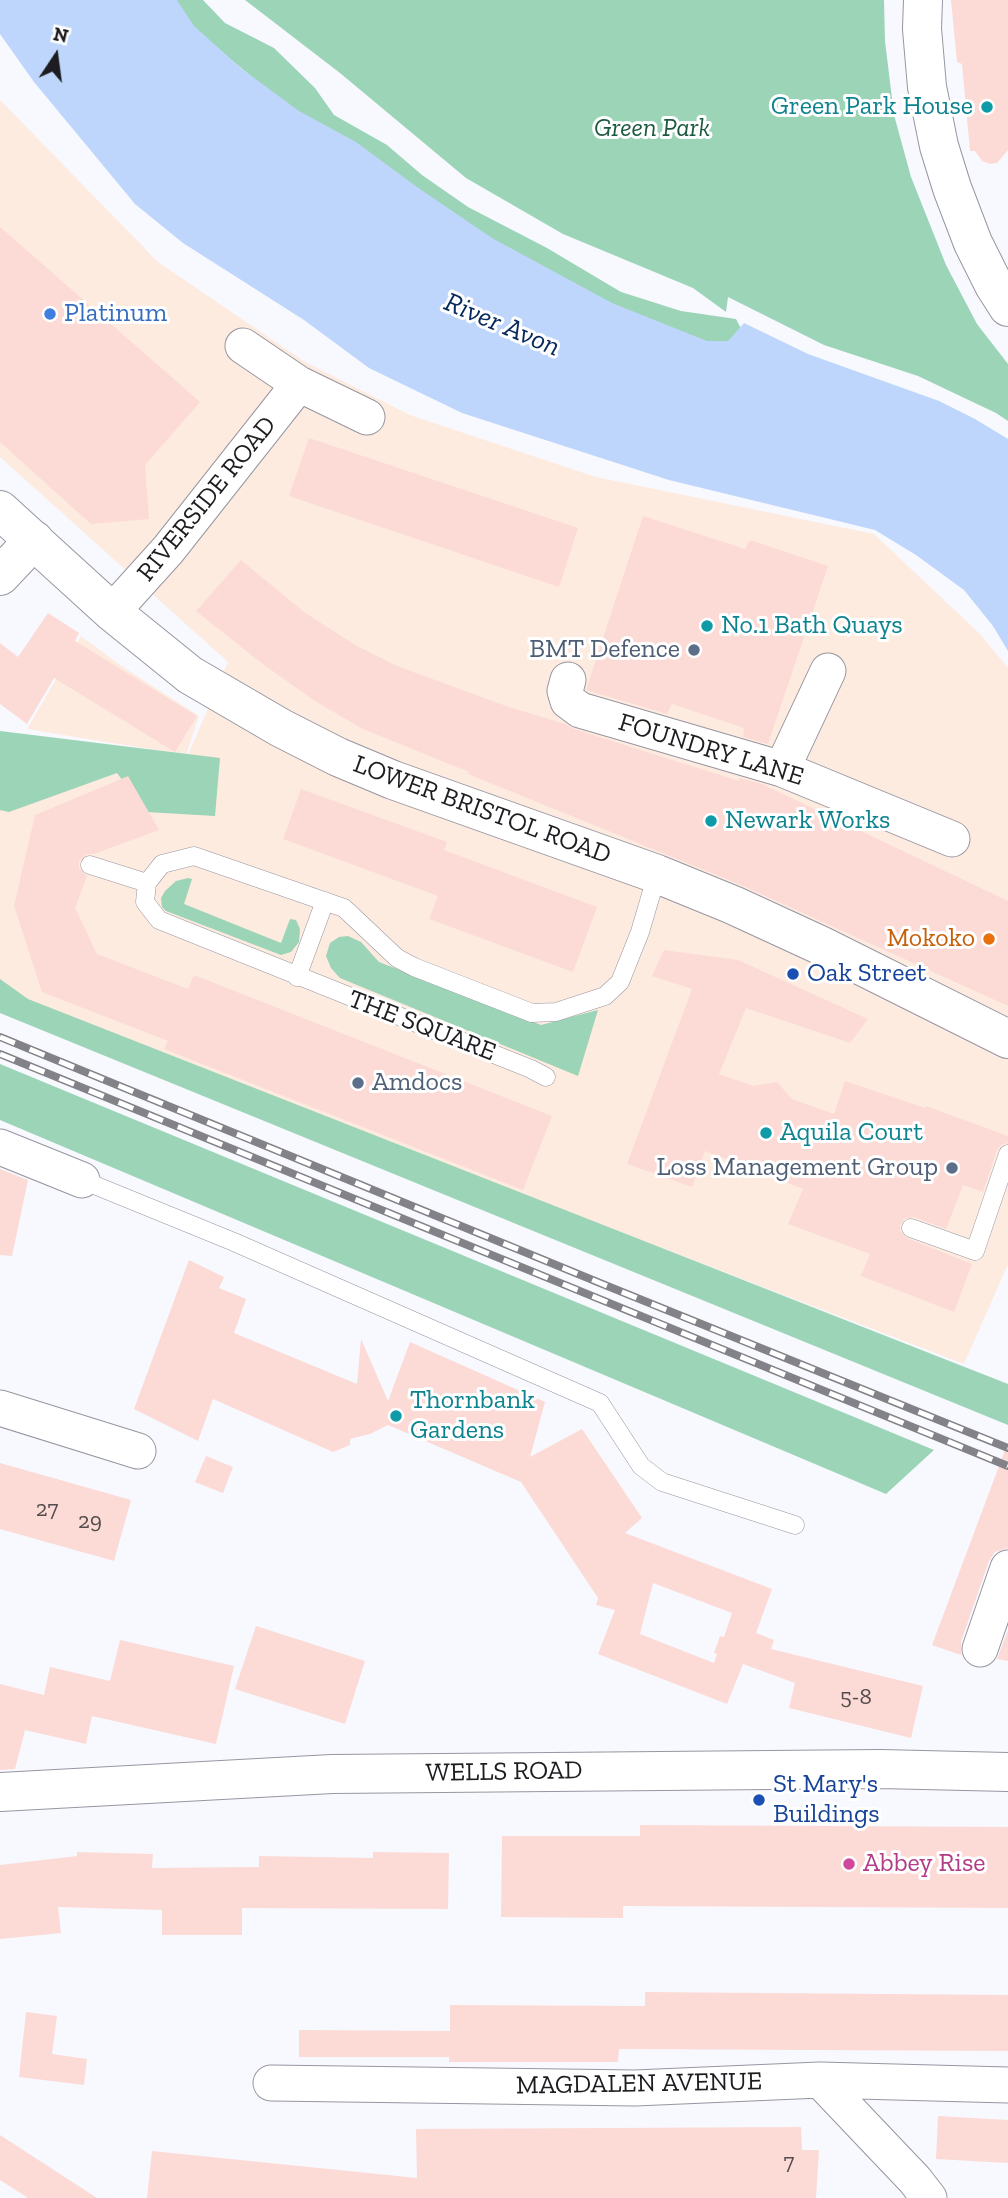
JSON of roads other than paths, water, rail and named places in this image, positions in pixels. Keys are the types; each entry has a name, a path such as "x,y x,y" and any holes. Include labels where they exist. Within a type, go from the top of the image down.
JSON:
{"main road":[{"path":"923,0 922,29 927,87 939,146 973,243 1008,307"},
{"name":"LOWER BRISTOL ROAD","path":"0,510 112,612 190,675 281,728 338,757 457,803 657,873 822,946 1008,1039"},
{"path":"0,576 34,540"},
{"name":"WELLS ROAD","path":"0,1792 332,1774 866,1769 1008,1772"}],"street":[{"path":"243,346 299,384 368,416"},
{"name":"RIVERSIDE ROAD","path":"112,612 168,550 299,384"},
{"path":"782,769 828,671"},
{"name":"FOUNDRY LANE","path":"568,680 565,691 568,701 580,710 782,769 952,839"},
{"path":"0,1147 82,1180"},
{"path":"0,1408 138,1451"},
{"path":"980,1649 1008,1568"},
{"path":"820,2080 929,2198"},
{"name":"MAGDALEN AVENUE","path":"271,2083 635,2088 820,2080 1008,2085"}],"lane":[{"name":"THE SQUARE","path":"546,1077 159,920 145,902 147,883 162,864 194,856 344,908 397,958 532,1013 556,1012 605,996 620,982 640,932 657,873"},
{"path":"90,865 147,883"},
{"path":"297,976 325,901"},
{"path":"911,1228 975,1251 1008,1154"},
{"path":"82,1180 234,1242 600,1404 641,1466 662,1482 795,1525"}],"water":[{"name":"River Avon","path":"0,0 177,0 194,26 242,69 299,111 356,142 492,238 612,303 707,341 728,341 744,323 808,354 939,401 1008,439 1008,651 993,626 964,590 916,555 875,530 669,480 462,413 369,368 304,320 183,243 135,204 34,82 0,34"}],"railway":[{"path":"0,1037 1008,1448"},
{"path":"0,1054 1008,1466"}],"place":[{"name":"Green Park House","path":"987,107"},
{"name":"Platinum","path":"50,314"},
{"name":"No.1 Bath Quays","path":"707,626"},
{"name":"BMT Defence","path":"694,650"},
{"name":"Newark Works","path":"711,821"},
{"name":"Mokoko","path":"989,939"},
{"name":"Oak Street","path":"793,974"},
{"name":"Amdocs","path":"358,1083"},
{"name":"Aquila Court","path":"766,1133"},
{"name":"Loss Management Group","path":"952,1168"},
{"name":"Thornbank Gardens","path":"396,1416"},
{"name":"St Mary's Buildings","path":"759,1800"},
{"name":"Abbey Rise","path":"849,1864"}],"park label":[{"name":"Green Park","path":"652,129"}]}
